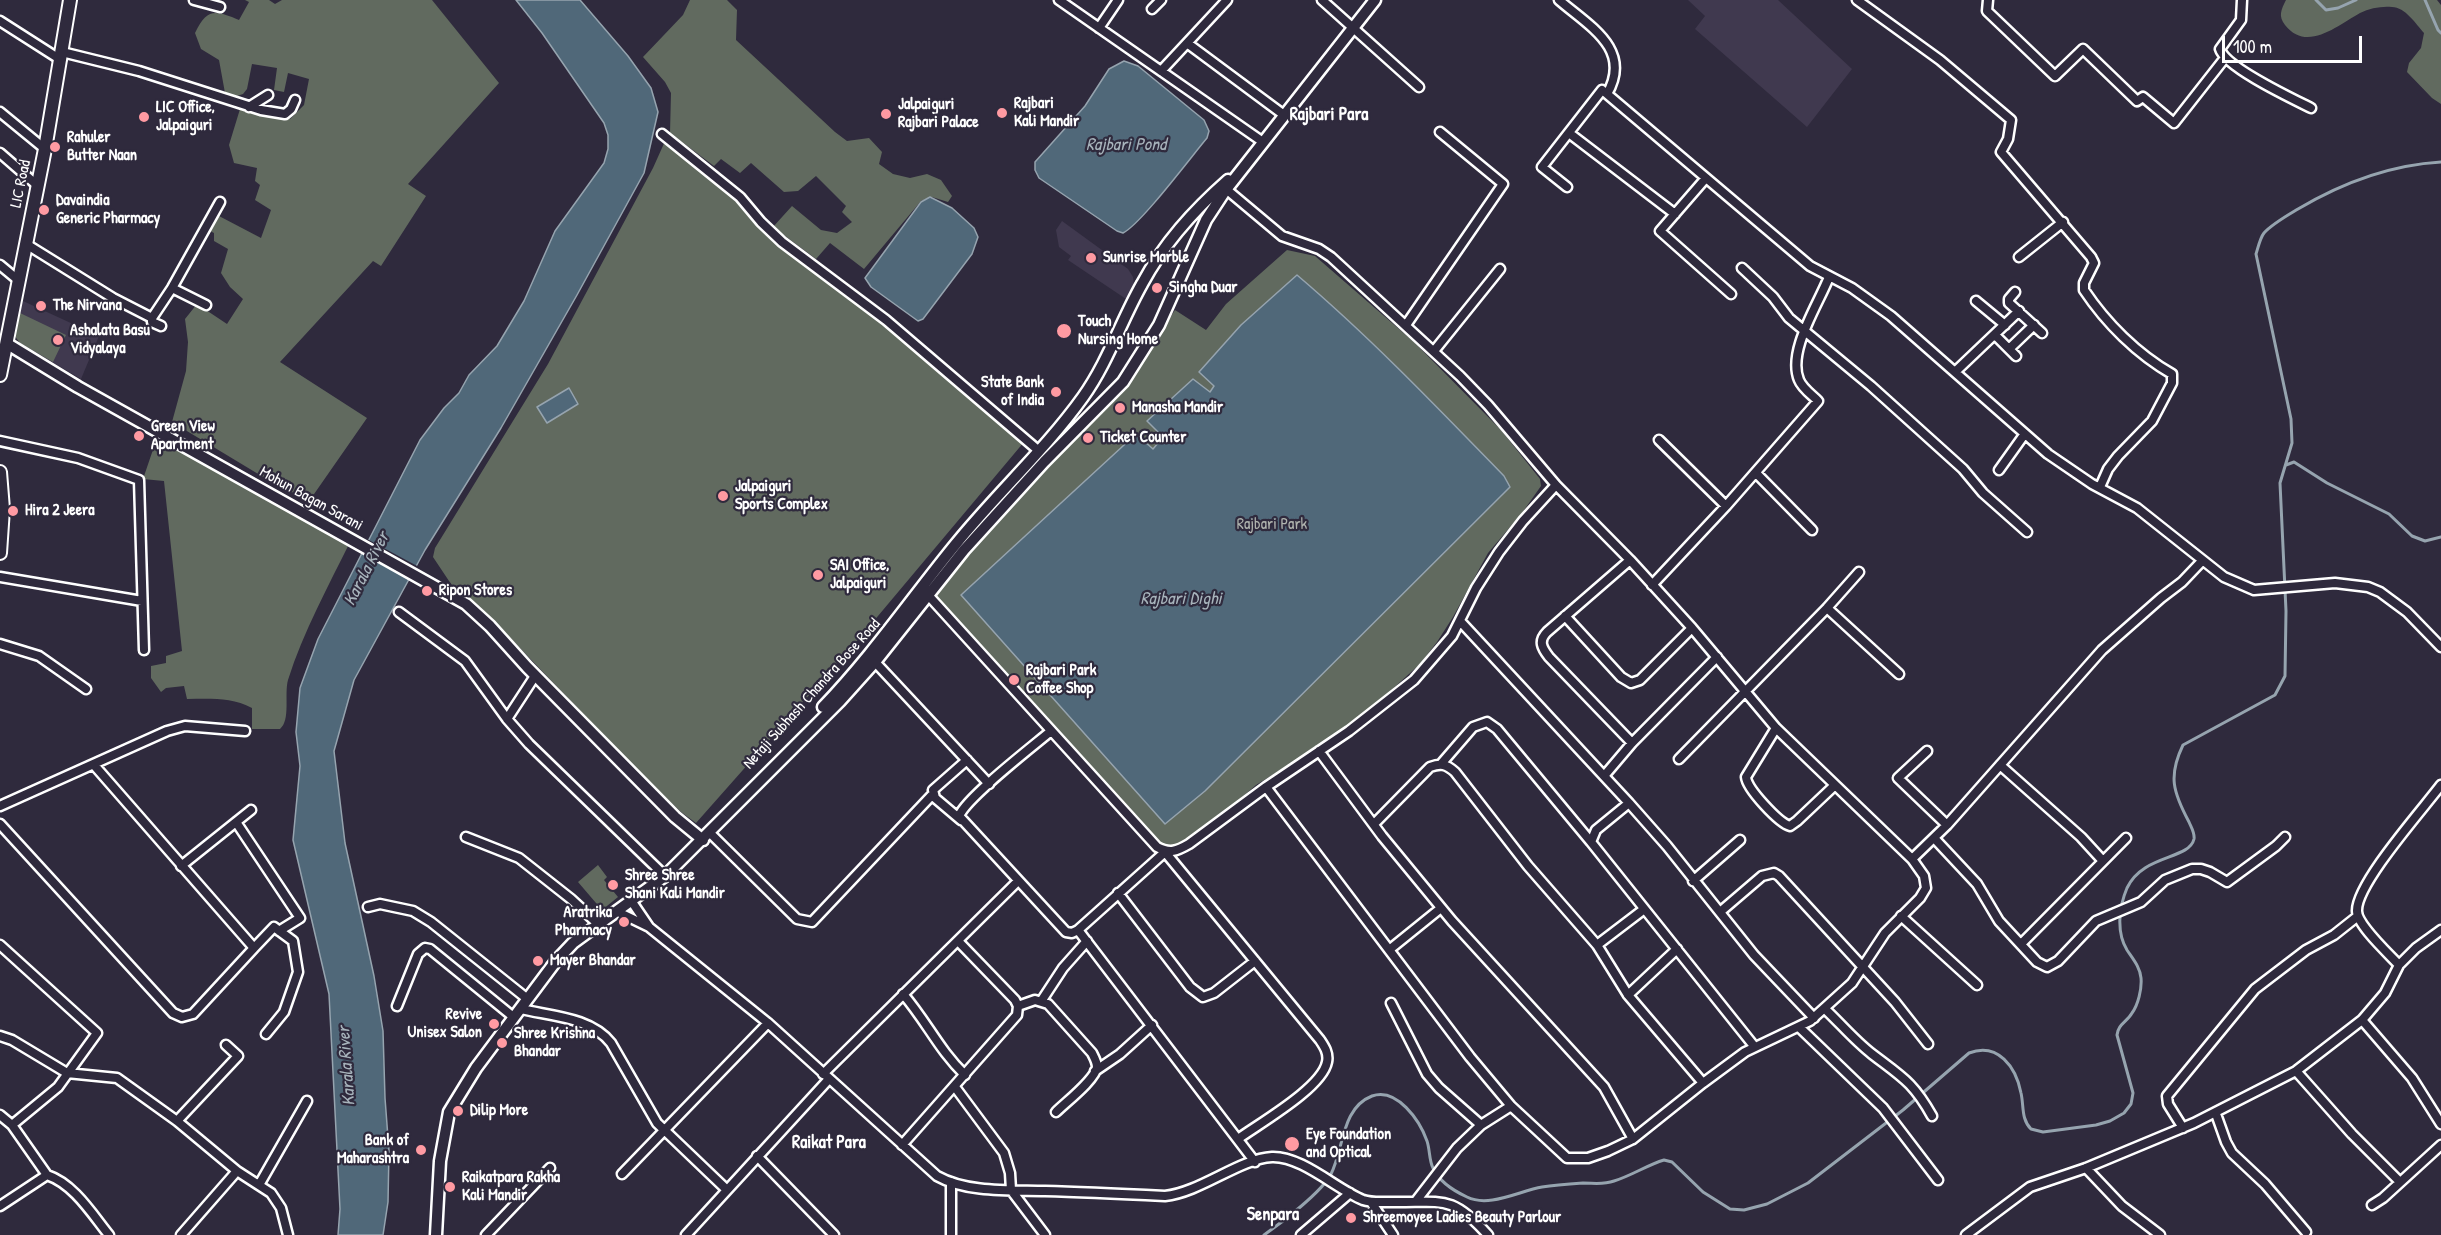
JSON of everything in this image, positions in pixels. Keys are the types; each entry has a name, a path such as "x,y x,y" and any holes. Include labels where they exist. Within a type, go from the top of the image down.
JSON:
{"main road":[{"name":"LIC Road","path":"0,375 3,348 45,149 70,0"},
{"path":"0,472 0,553"}],"street":[{"path":"194,0 220,7"},
{"path":"1059,0 1263,142"},
{"path":"1098,28 1119,0"},
{"path":"1152,9 1161,0"},
{"path":"1161,71 1227,0"},
{"path":"1322,0 1419,87"},
{"name":"Netaji Subhash Chandra Bose Road","path":"430,1235 435,1161 443,1117 475,1066 516,1012 564,951 664,875 875,662 956,545 1083,397 1100,371 1140,287 1164,249 1194,211 1241,167 1263,142 1375,0"},
{"path":"1558,0 1604,40 1612,50 1616,62 1616,75 1607,94"},
{"path":"1857,0 1868,3 1941,60 2011,120 2007,139 2001,152 2085,247 2094,263 2084,283 2084,290 2088,297 2145,357 2172,374 2172,383 2152,422 2118,456 2108,469 2100,487"},
{"path":"1988,0 1987,11 2055,76 2083,49 2137,101 2144,97 2174,123 2225,58"},
{"path":"2242,0 2241,20 2220,49 2225,58 2259,81 2311,108"},
{"path":"0,21 62,56 131,68 249,107 285,114 293,106 295,100"},
{"path":"1187,43 1284,115"},
{"path":"1567,187 1542,167 1602,90 1786,247 1828,277 1852,288 1891,316 1956,371 2024,435 2071,471 2137,508 2202,561 2238,584 2259,590 2343,583 2374,589 2407,612 2441,647"},
{"path":"249,107 268,95"},
{"path":"0,112 45,149"},
{"path":"1406,324 1503,184 1440,132"},
{"path":"1569,133 1675,214"},
{"path":"662,134 740,197 782,242 886,320 1039,451"},
{"path":"0,153 38,186"},
{"name":"Netaji Subhash Chandra Bose Road","path":"701,840 833,697 970,542 1123,382 1159,325 1206,220 1241,167"},
{"path":"1706,178 1660,231 1731,294"},
{"path":"1226,189 1282,236 1319,249 1331,257 1434,351 1488,405 1556,485 1630,560 1692,628 1776,728 1912,859 1924,876 1926,888 1920,898 1885,933 1863,968 1843,992 1814,1018 1799,1028 1754,1046 1633,1139 1588,1158 1567,1158 1511,1106 1266,787"},
{"path":"152,318 172,288 220,202"},
{"path":"2019,256 2063,222"},
{"path":"26,244 113,298 152,318 152,322 161,326"},
{"path":"0,265 18,280"},
{"path":"1742,268 1804,332 1860,376 2027,532"},
{"path":"1434,351 1500,269"},
{"path":"1652,585 1726,507 1818,401 1800,383 1797,356 1804,332 1828,277"},
{"path":"172,288 206,305"},
{"path":"2015,291 2009,303 2042,333"},
{"path":"1976,301 2005,325"},
{"path":"1956,371 2019,311"},
{"path":"1995,334 2013,352 2034,325"},
{"name":"Mohun Bagan Sarani","path":"3,348 78,387 466,604 482,617 535,676 675,817 701,840"},
{"path":"1999,470 2024,435"},
{"path":"1659,440 1726,507"},
{"path":"0,441 78,458 139,480 144,650"},
{"path":"1756,472 1812,530"},
{"path":"933,794 961,820 1059,927 1072,933 1165,852 1175,852 1189,844 1266,787 1349,731 1414,680 1444,646 1499,552 1523,521 1556,485"},
{"path":"1630,560 1543,636 1541,647 1632,742"},
{"path":"1912,859 1947,825 2115,637 2182,582 2202,561"},
{"path":"1679,759 1827,608 1859,572"},
{"path":"0,577 142,601"},
{"path":"925,592 966,634 1157,847 1165,852 1325,1047 1328,1061 1315,1083 1238,1139"},
{"path":"1827,608 1899,674"},
{"path":"399,612 465,661 507,719 529,744 664,875"},
{"path":"1565,616 1621,677 1631,684 1640,680 1692,628"},
{"path":"1460,621 1629,803 1754,955 1814,1018"},
{"path":"0,644 39,656 86,689"},
{"path":"1604,776 1632,742 1717,657"},
{"path":"875,662 989,784"},
{"path":"507,719 535,676"},
{"path":"1374,824 1430,767 1441,764 1473,727 1487,722 1497,729 1591,842 1643,910 1754,1046"},
{"path":"0,806 145,740 185,726 245,731"},
{"path":"1776,728 1746,777 1749,788 1782,823 1790,826 1834,786"},
{"path":"961,820 959,816 964,808 1051,731"},
{"path":"1319,751 1441,908 1604,1087 1633,1139"},
{"path":"1927,751 1898,778 1947,825"},
{"path":"701,840 797,919 812,922 933,794 935,786 967,760"},
{"path":"1441,764 1455,772 1528,866 1597,945 1628,995 1703,1083"},
{"path":"94,765 254,948"},
{"path":"2000,765 2081,837 2103,861"},
{"path":"2399,965 2362,923 2358,916 2358,904 2371,876 2441,785"},
{"path":"1591,842 1596,830 1629,803"},
{"path":"181,866 251,810"},
{"path":"236,822 300,918 279,931"},
{"path":"0,824 176,1015 186,1017 193,1014 274,927 294,941 298,972 284,1012 266,1034"},
{"path":"466,837 519,858 597,923"},
{"path":"1934,838 1977,884 1994,916 2040,965 2051,966 2092,924 2104,916 2141,902 2164,880 2192,869 2206,870 2227,882 2285,837"},
{"path":"2021,944 2126,838"},
{"path":"1693,880 1740,840"},
{"path":"1720,912 1762,876 1773,873 1810,907 1895,1002 1928,1044"},
{"path":"686,1235 903,994 1018,881"},
{"path":"1118,894 1190,987 1203,997 1214,993 1255,961"},
{"path":"632,901 649,927"},
{"name":"Netaji Subhash Chandra Bose Road","path":"516,1012 562,949 632,901"},
{"path":"368,907 380,904 413,911 525,997"},
{"path":"1389,950 1441,908"},
{"path":"1597,945 1643,910"},
{"path":"618,912 649,927 768,1023 936,1176 951,1182 1011,1190 1174,1195 1255,1161 1269,1158 1287,1160 1371,1202 1416,1201 1451,1204 1471,1216 1488,1235"},
{"path":"1901,916 1977,985"},
{"path":"2183,1128 2168,1104 2167,1096 2255,989 2306,950 2334,935 2358,916"},
{"path":"1078,930 1255,1161"},
{"path":"1966,1235 2030,1187 2086,1168 2216,1114 2296,1071 2362,1020 2385,993 2399,965 2416,948 2441,930"},
{"path":"902,1145 1013,1022 1018,1006 1016,1000 958,941"},
{"path":"1018,1006 1042,1000 1063,968 1087,941"},
{"path":"0,945 97,1033 58,1087 12,1125"},
{"path":"397,1006 418,954 425,948 430,949 516,1012 587,1024 602,1032 611,1042 651,1113 664,1131 727,1190"},
{"path":"1628,995 1677,949"},
{"path":"903,994 929,1026 947,1058 965,1075"},
{"path":"1042,1000 1056,1010 1092,1053 1096,1061 1095,1071"},
{"path":"1391,1003 1426,1074 1481,1125"},
{"path":"1825,1009 1872,1053 1891,1066 1922,1097 1932,1116"},
{"path":"2362,1020 2412,1078 2441,1124"},
{"path":"622,1174 768,1023"},
{"path":"1056,1112 1095,1071 1120,1054 1152,1025"},
{"path":"1799,1028 1890,1116 1938,1180"},
{"path":"0,1036 12,1040 67,1073 117,1078 177,1121 237,1171 271,1193 281,1208 288,1235"},
{"path":"177,1121 238,1056 226,1045"},
{"name":"Netaji Subhash Chandra Bose Road","path":"436,1235 440,1161 447,1118 475,1066"},
{"path":"2296,1071 2352,1134 2400,1182"},
{"path":"955,1087 1004,1153 1010,1173 1011,1190 1046,1235"},
{"path":"259,1185 308,1101"},
{"path":"1416,1201 1443,1166 1481,1125 1511,1106"},
{"path":"2216,1114 2232,1152 2281,1201 2306,1232"},
{"path":"0,1115 12,1125 47,1175 58,1179 74,1192 109,1235"},
{"path":"2372,1205 2441,1145"},
{"path":"757,1156 834,1235"},
{"path":"486,1235 550,1168"},
{"path":"2086,1168 2122,1206 2160,1235"},
{"path":"181,1235 237,1171"},
{"path":"0,1206 47,1175"},
{"path":"951,1182 951,1235"},
{"path":"1301,1235 1350,1193"},
{"path":"1371,1202 1393,1235"}],"shaded area":[{"path":"1688,0 1778,0 1852,69 1807,127 1695,29 1705,16"},
{"name":"Sunrise Marble","path":"1062,221 1128,269 1133,277 1134,286 1126,299 1068,260 1071,256 1059,247 1056,230"},
{"name":"Ashalata Basu Vidyalaya","path":"23,301 99,336 81,379 20,343 14,335"}],"green space":[{"path":"245,0 269,0 275,4 282,0 432,0 499,83 408,184 426,196 381,266 373,261 280,362 367,418 312,497 288,492 172,422 186,371 188,342 185,319 197,304 227,324 243,299 230,287 221,273 228,249 214,241 214,233 208,230 219,216 261,238 271,210 255,200 260,185 255,181 257,168 234,163 229,145 240,109 290,119 304,105 309,79 288,73 284,92 274,90 277,68 252,64 247,89 243,94 237,96 225,93 219,60 201,49 195,33 204,19 212,13 224,14 239,20 249,2"},
{"path":"690,0 727,0 737,10 736,40 835,132 847,141 869,138 882,152 879,164 893,174 910,178 927,174 941,180 952,196 948,202 932,197 921,201 864,269 830,243 816,259 773,227 792,206 821,230 837,233 852,222 842,212 846,206 816,176 798,191 784,192 751,163 740,173 721,159 714,166 670,133 671,93 665,82 643,57 683,15"},
{"path":"2286,0 2437,0 2441,5 2441,104 2407,72 2409,63 2421,48 2424,33 2401,10 2388,7 2372,9 2322,34 2303,37 2294,33 2283,22 2281,13"},
{"name":"Jalpaiguri Sports Complex","path":"666,139 737,198 816,270 816,274 832,286 836,284 869,309 1024,442 857,641 696,823 644,777 490,617 455,590 433,557 435,548 548,364 653,168"},
{"name":"Rajbari Dighi","path":"1287,250 1315,256 1414,342 1501,430 1540,479 1541,486 1522,513 1488,553 1453,617 1420,664 1338,735 1256,785 1217,819 1180,845 1166,846 1150,836 937,599 936,593 1025,486 1086,428 1126,385 1175,310 1206,330 1226,304"},
{"path":"20,313 66,335 53,362 20,343 14,335"},
{"path":"158,435 351,540 294,662 287,686 285,720 280,729 252,729 252,708 228,700 187,699 184,686 166,688 161,692 151,678 151,666 166,663 166,656 182,651 164,481 143,479"},
{"path":"598,865 607,877 604,880 618,897 602,910 578,882"}],"water":[{"name":"Karala River","path":"516,0 580,0 628,56 651,88 658,112 644,173 501,428 425,550 354,680 334,751 345,843 374,976 383,1031 389,1151 388,1202 383,1235 338,1235 340,1209 329,994 293,840 300,766 296,732 300,688 318,639 420,440 444,408 459,393 469,375 497,346 524,301 555,231 604,163 608,149 608,135 604,123 542,33"},
{"name":"Rajbari Pond","path":"1124,61 1138,66 1204,120 1209,131 1207,138 1166,189 1123,233 1039,178 1035,170 1035,162 1085,106 1109,69"},
{"path":"930,197 952,208 974,228 978,237 972,254 923,319 918,321 871,287 865,278 921,202"},
{"name":"Rajbari Dighi","path":"1297,275 1403,373 1504,476 1510,487 1205,791 1165,824 961,595 1136,434 1153,449 1163,437 1147,421 1193,379 1210,392 1214,386 1199,372 1241,325"},
{"path":"569,388 578,404 547,423 537,407"}],"pier":[{"path":"367,539 419,567 412,580 360,552"}],"waterway":[{"path":"2316,0 2326,10 2338,8 2356,0"},
{"path":"2425,0 2441,33"},
{"path":"1264,1235 1300,1207 1326,1181 1335,1164 1349,1119 1354,1110 1372,1096 1390,1096 1399,1101 1424,1133 1432,1165 1439,1177 1457,1192 1476,1200 1494,1200 1547,1186 1610,1182 1664,1160 1672,1162 1703,1192 1730,1209 1744,1210 1767,1204 1808,1183 1903,1110 1969,1053 1979,1050 1997,1054 2010,1066 2019,1083 2024,1117 2031,1129 2043,1132 2096,1125 2110,1121 2124,1113 2131,1104 2133,1093 2117,1035 2119,1028 2136,1006 2141,982 2139,970 2121,935 2120,919 2124,895 2134,877 2154,863 2184,851 2194,839 2193,830 2179,802 2174,784 2175,766 2183,745 2275,695 2285,676 2286,611 2280,483 2292,443 2291,419 2256,254 2259,243 2264,233 2276,223 2349,183 2385,171 2441,162"},
{"path":"2286,465 2294,462 2327,483 2389,514 2412,536 2425,541 2441,537"}],"place":[{"name":"Rajbari Kali Mandir","path":"1002,113"},
{"name":"Jalpaiguri Rajbari Palace","path":"886,114"},
{"name":"LIC Office, Jalpaiguri","path":"144,117"},
{"name":"Rahuler Butter Naan","path":"55,147"},
{"name":"Davaindia Generic Pharmacy","path":"44,210"},
{"name":"Sunrise Marble","path":"1091,258"},
{"name":"Singha Duar","path":"1157,288"},
{"name":"The Nirvana","path":"41,306"},
{"name":"Touch Nursing Home","path":"1064,331"},
{"name":"Ashalata Basu Vidyalaya","path":"58,340"},
{"name":"State Bank of India","path":"1056,392"},
{"name":"Manasha Mandir","path":"1120,408"},
{"name":"Green View Apartment","path":"139,436"},
{"name":"Ticket Counter","path":"1088,438"},
{"name":"Jalpaiguri Sports Complex","path":"723,496"},
{"name":"Hira 2 Jeera","path":"13,511"},
{"name":"SAI Office, Jalpaiguri","path":"818,575"},
{"name":"Ripon Stores","path":"427,591"},
{"name":"Rajbari Park Coffee Shop","path":"1014,680"},
{"name":"Shree Shree Shani Kali Mandir","path":"613,885"},
{"name":"Aratrika Pharmacy","path":"624,922"},
{"name":"Mayer Bhandar","path":"538,961"},
{"name":"Revive Unisex Salon","path":"494,1024"},
{"name":"Shree Krishna Bhandar","path":"502,1043"},
{"name":"Dilip More","path":"458,1111"},
{"name":"Eye Foundation and Optical","path":"1292,1144"},
{"name":"Bank of Maharashtra","path":"421,1150"},
{"name":"Raikatpara Rakha Kali Mandir","path":"450,1187"},
{"name":"Shreemoyee Ladies Beauty Parlour","path":"1351,1218"}],"district":[{"name":"Rajbari Para","path":"1329,115"},
{"name":"Raikat Para","path":"829,1143"},
{"name":"Senpara","path":"1273,1215"}],"park label":[{"name":"Rajbari Park","path":"1272,525"}]}
